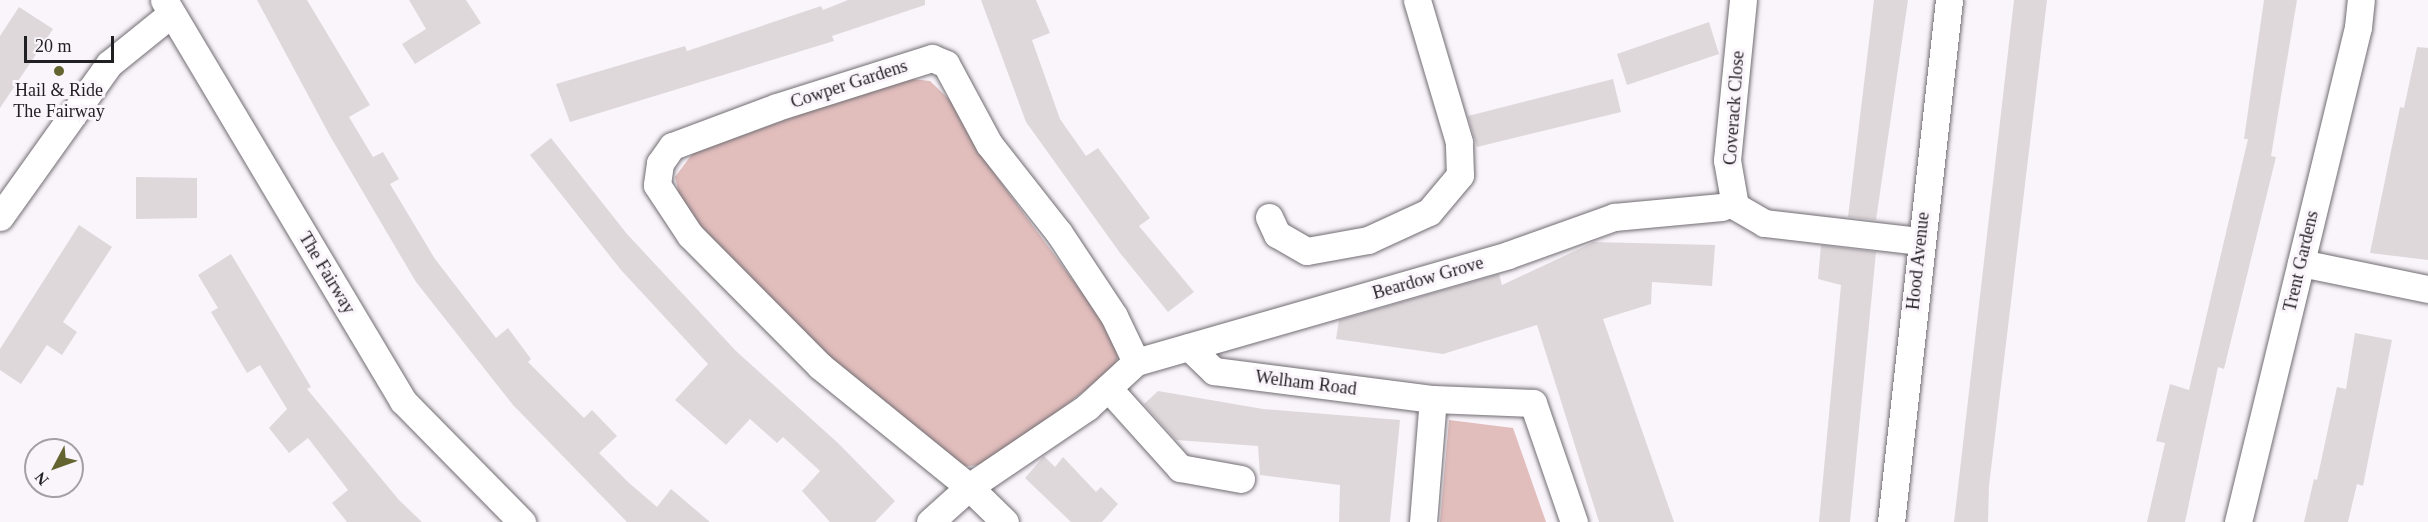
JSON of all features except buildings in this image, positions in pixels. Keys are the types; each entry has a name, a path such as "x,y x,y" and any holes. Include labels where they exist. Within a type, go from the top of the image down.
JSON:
{"street":[{"path":"1269,217 1277,234 1307,250 1368,240 1429,212 1460,175 1459,142 1418,0"},
{"name":"Coverack Close","path":"1743,0 1727,160 1736,206 1764,223 1920,241"},
{"name":"Hood Avenue","path":"1892,522 1920,241 1949,0"},
{"name":"Trent Gardens","path":"2238,522 2358,27 2361,0"},
{"path":"0,217 109,64 167,7"},
{"name":"The Fairway","path":"167,7 403,401 522,522"},
{"name":"Cowper Gardens","path":"1005,522 969,487 820,366 690,235 657,185 660,163 672,146 777,107 932,58 946,64 989,144 1059,233 1114,316 1136,362"},
{"name":"Beardow Grove","path":"1136,362 1508,255 1614,217 1722,207"},
{"path":"2301,263 2428,289"},
{"name":"Welham Road","path":"1189,347 1214,371 1433,399 1533,403 1574,522"},
{"path":"930,522 969,487 1108,388 1136,362"},
{"path":"1108,388 1180,468 1241,479"},
{"path":"1424,522 1433,399"}],"shaded area":[{"path":"902,78 930,81 954,104 977,150 1109,329 1119,354 1113,369 992,462 960,466 838,368 726,258 680,199 675,177 693,153"},
{"path":"1449,420 1513,428 1546,522 1440,522"}],"place":[{"name":"Hail & Ride The Fairway","path":"59,71"}]}
